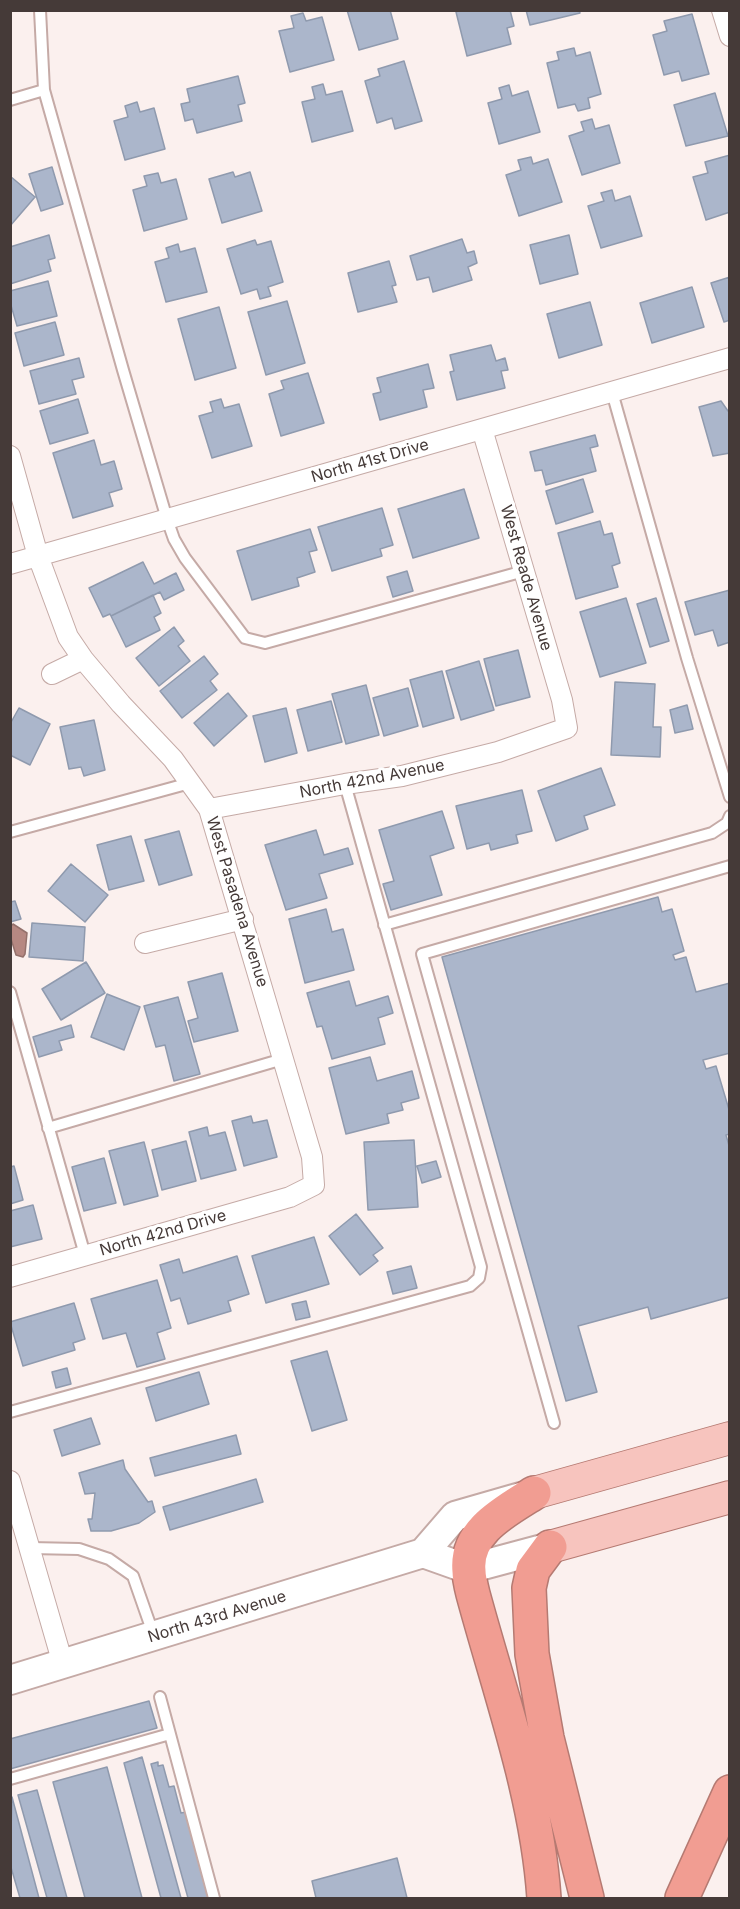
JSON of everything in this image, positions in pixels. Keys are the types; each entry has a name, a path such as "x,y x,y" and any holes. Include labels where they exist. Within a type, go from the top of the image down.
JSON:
{"highway":[{"path":"534,1493 492,1520 479,1534 470,1553 468,1569 531,1808 541,1861 544,1899"},
{"path":"549,1547 533,1570 529,1588 532,1654 547,1738 587,1899"},
{"path":"682,1899 729,1792"}],"main road":[{"path":"729,1438 455,1516 423,1553 468,1569 729,1497"},
{"name":"North 43rd Avenue","path":"10,1680 423,1553"}],"street":[{"path":"722,10 729,36"},
{"name":"North 41st Drive","path":"10,564 729,358"},
{"name":"West Reade Avenue","path":"482,429 562,700 567,728"},
{"name":"West Pasadena Avenue","path":"10,456 39,556 68,637 83,659 121,704 173,759 208,809 243,919 312,1157 314,1185"},
{"path":"52,674 83,659"},
{"name":"North 42nd Avenue","path":"208,809 402,776 498,752 567,728"},
{"path":"145,943 243,919"},
{"name":"North 42nd Drive","path":"10,1277 290,1197 314,1185"},
{"path":"10,1481 63,1664"}],"lane":[{"path":"40,10 44,90 167,519 174,539 185,558 246,638 265,643 524,571"},
{"path":"10,100 44,90"},
{"path":"612,392 729,797"},
{"path":"10,832 190,783"},
{"path":"10,1412 470,1286 478,1278 481,1267 345,784"},
{"path":"384,925 712,833 727,823 729,816"},
{"path":"554,1423 422,954 729,866"},
{"path":"10,992 86,1256"},
{"path":"48,1128 283,1059"},
{"path":"30,1548 79,1549 109,1559 133,1576 154,1636"},
{"path":"160,1697 214,1899"},
{"path":"10,1779 170,1734"}],"shaded area":[{"path":"13,924 27,933 23,957 16,955 11,939"}],"building":[{"path":"347,10 390,10 398,39 359,50"},
{"path":"460,10 510,10 514,26 507,28 511,44 467,56 456,12"},
{"path":"526,10 579,10 580,13 530,25"},
{"path":"303,13 306,21 322,17 334,60 290,72 279,31 294,28 291,16"},
{"path":"692,14 709,74 682,81 679,71 664,75 653,35 667,31 664,21"},
{"path":"574,48 576,56 590,52 601,94 588,98 590,108 578,111 575,104 558,108 547,63 559,60 557,52"},
{"path":"404,61 422,121 395,129 392,118 377,123 365,81 380,76 378,69"},
{"path":"238,76 245,103 238,105 242,121 197,133 193,119 185,121 181,104 190,102 187,89"},
{"path":"323,84 326,95 342,91 353,131 312,142 302,102 315,99 312,87"},
{"path":"509,85 512,96 528,91 540,132 499,144 488,103 502,99 499,88"},
{"path":"715,93 728,136 686,146 674,105"},
{"path":"137,102 140,112 154,108 165,149 125,160 114,121 128,117 125,106"},
{"path":"592,119 595,129 609,125 620,163 582,175 569,136 584,131 581,122"},
{"path":"730,155 730,212 706,220 693,177 708,173 705,162"},
{"path":"531,157 533,164 548,159 562,202 519,216 506,175 521,170 518,160"},
{"path":"52,167 63,204 41,211 29,174"},
{"path":"233,172 235,177 250,172 262,211 222,223 209,179"},
{"path":"158,173 161,183 176,179 187,219 144,231 133,190 147,186 144,176"},
{"path":"10,176 35,197 10,226"},
{"path":"612,190 615,201 630,196 642,236 601,248 588,206 604,201 601,193"},
{"path":"49,235 55,258 48,260 51,271 10,284 10,247"},
{"path":"569,235 578,274 540,284 530,245"},
{"path":"462,239 467,253 474,251 477,263 468,267 472,280 433,292 429,277 417,280 410,256"},
{"path":"255,240 257,245 271,241 283,282 268,287 271,296 260,299 257,289 241,294 227,249"},
{"path":"178,244 180,252 195,248 207,292 166,302 155,262 169,258 166,248"},
{"path":"389,261 396,285 392,286 397,302 358,312 348,273"},
{"path":"730,277 730,320 724,322 711,283"},
{"path":"48,281 57,316 17,326 10,302 10,291"},
{"path":"692,287 704,327 652,343 640,303"},
{"path":"287,301 305,363 266,375 248,312"},
{"path":"590,302 602,345 559,358 547,314"},
{"path":"219,307 236,368 195,380 178,319"},
{"path":"55,322 64,355 24,366 15,333"},
{"path":"491,345 496,361 505,358 508,370 501,371 505,388 457,400 450,372 454,371 450,355"},
{"path":"79,358 84,377 72,380 76,394 39,404 30,371"},
{"path":"428,364 434,388 423,390 427,407 380,420 373,394 381,392 377,378"},
{"path":"308,373 324,423 281,436 269,394 284,389 281,381"},
{"path":"78,399 88,433 50,444 40,411"},
{"path":"221,399 224,408 239,404 252,446 212,458 199,416 213,412 210,402"},
{"path":"721,401 728,411 730,410 730,453 713,456 699,407"},
{"path":"595,435 598,446 590,448 596,471 546,485 542,470 535,471 530,452"},
{"path":"94,440 101,465 114,461 122,489 109,493 113,506 73,518 53,453"},
{"path":"583,479 593,512 556,524 546,491"},
{"path":"464,489 479,538 413,558 398,509"},
{"path":"382,508 393,545 380,549 382,556 332,571 318,527"},
{"path":"600,521 604,535 612,533 620,563 612,566 618,587 576,599 558,533"},
{"path":"310,529 317,550 309,552 315,572 297,578 299,586 252,600 237,551"},
{"path":"143,562 154,584 176,573 184,590 164,600 160,592 111,616 110,614 103,617 89,588"},
{"path":"407,571 413,591 393,597 387,577"},
{"path":"730,590 730,642 718,646 713,630 695,635 685,602"},
{"path":"153,595 161,613 154,617 160,630 126,647 111,616"},
{"path":"626,598 646,663 600,677 580,612"},
{"path":"656,598 669,641 650,647 637,604"},
{"path":"174,627 184,641 178,646 190,661 159,686 136,658"},
{"path":"518,650 530,697 496,706 484,659"},
{"path":"204,656 218,674 210,681 217,690 182,718 160,691"},
{"path":"479,661 494,710 461,720 446,671"},
{"path":"442,671 454,718 423,727 410,680"},
{"path":"615,682 655,684 653,727 661,727 660,757 611,755"},
{"path":"366,685 379,735 346,744 332,694"},
{"path":"408,688 418,726 384,736 373,698"},
{"path":"228,693 247,716 214,746 194,723"},
{"path":"331,701 342,742 308,751 297,710"},
{"path":"687,705 693,729 675,733 670,710"},
{"path":"19,708 50,724 30,765 10,755 10,724"},
{"path":"286,708 297,753 265,762 253,716"},
{"path":"94,720 105,770 84,776 81,767 69,769 60,727"},
{"path":"601,768 615,805 584,816 588,829 556,841 538,791"},
{"path":"522,790 532,831 516,835 518,843 491,850 489,843 467,849 456,806"},
{"path":"442,811 454,848 430,856 442,895 391,910 383,884 394,881 379,830"},
{"path":"316,830 324,855 348,848 353,864 319,874 327,898 286,910 265,845"},
{"path":"179,831 192,875 159,885 145,840"},
{"path":"131,836 144,881 109,890 97,845"},
{"path":"71,864 108,895 85,922 48,891"},
{"path":"658,897 662,912 672,909 684,951 673,955 675,960 686,957 696,992 730,983 730,1053 703,1060 706,1069 716,1066 730,1113 730,1134 726,1135 730,1149 730,1297 651,1319 648,1307 578,1326 597,1392 566,1401 442,957"},
{"path":"15,901 21,919 10,922 10,902"},
{"path":"326,909 332,932 343,929 354,970 305,983 289,919"},
{"path":"32,923 85,927 83,961 29,957"},
{"path":"86,962 105,993 61,1020 42,989"},
{"path":"222,973 238,1031 194,1042 188,1021 198,1018 188,982"},
{"path":"349,981 356,1006 388,996 393,1013 378,1018 385,1044 332,1059 322,1026 317,1027 307,993"},
{"path":"107,994 140,1007 124,1050 91,1037"},
{"path":"178,997 200,1074 174,1081 165,1045 156,1047 144,1006"},
{"path":"71,1025 74,1037 59,1041 62,1050 39,1057 33,1037"},
{"path":"370,1057 377,1081 412,1071 419,1098 401,1103 403,1110 387,1114 389,1123 346,1134 329,1068"},
{"path":"251,1116 253,1123 267,1120 277,1157 244,1166 232,1121"},
{"path":"207,1127 209,1136 225,1132 236,1170 201,1179 189,1132"},
{"path":"414,1140 418,1207 368,1210 364,1142"},
{"path":"186,1141 196,1181 162,1190 152,1150"},
{"path":"144,1142 158,1196 124,1205 109,1151"},
{"path":"104,1158 116,1203 84,1211 72,1167"},
{"path":"436,1161 441,1177 422,1183 417,1166"},
{"path":"14,1166 23,1200 10,1204 10,1167"},
{"path":"33,1205 42,1239 10,1247 10,1211"},
{"path":"356,1214 383,1248 373,1255 378,1261 360,1275 329,1236"},
{"path":"314,1237 329,1284 266,1303 252,1256"},
{"path":"237,1256 249,1294 228,1301 231,1311 188,1324 180,1298 171,1301 160,1265 179,1259 183,1273"},
{"path":"411,1266 417,1288 393,1294 387,1272"},
{"path":"157,1280 171,1328 157,1333 165,1359 137,1367 126,1333 103,1339 91,1299"},
{"path":"306,1301 310,1317 296,1320 292,1304"},
{"path":"74,1303 85,1339 73,1343 75,1350 23,1366 10,1322"},
{"path":"327,1351 347,1420 312,1431 291,1361"},
{"path":"67,1368 71,1384 56,1388 52,1372"},
{"path":"199,1372 209,1404 156,1421 146,1388"},
{"path":"91,1418 100,1444 62,1456 54,1430"},
{"path":"236,1435 241,1454 155,1476 150,1458"},
{"path":"123,1460 125,1469 148,1502 152,1501 155,1512 139,1523 111,1531 91,1531 88,1519 92,1519 95,1493 85,1494 79,1473"},
{"path":"256,1479 263,1502 170,1530 163,1507"},
{"path":"149,1701 157,1728 10,1769 10,1739"},
{"path":"142,1757 181,1898 161,1898 124,1763"},
{"path":"158,1762 158,1766 163,1765 169,1787 174,1786 181,1813 186,1812 209,1898 188,1898 151,1764"},
{"path":"107,1767 142,1898 85,1898 53,1782"},
{"path":"37,1790 67,1898 47,1898 18,1795"},
{"path":"12,1797 39,1898 20,1898 10,1864"},
{"path":"397,1858 407,1898 316,1898 312,1881"}]}
